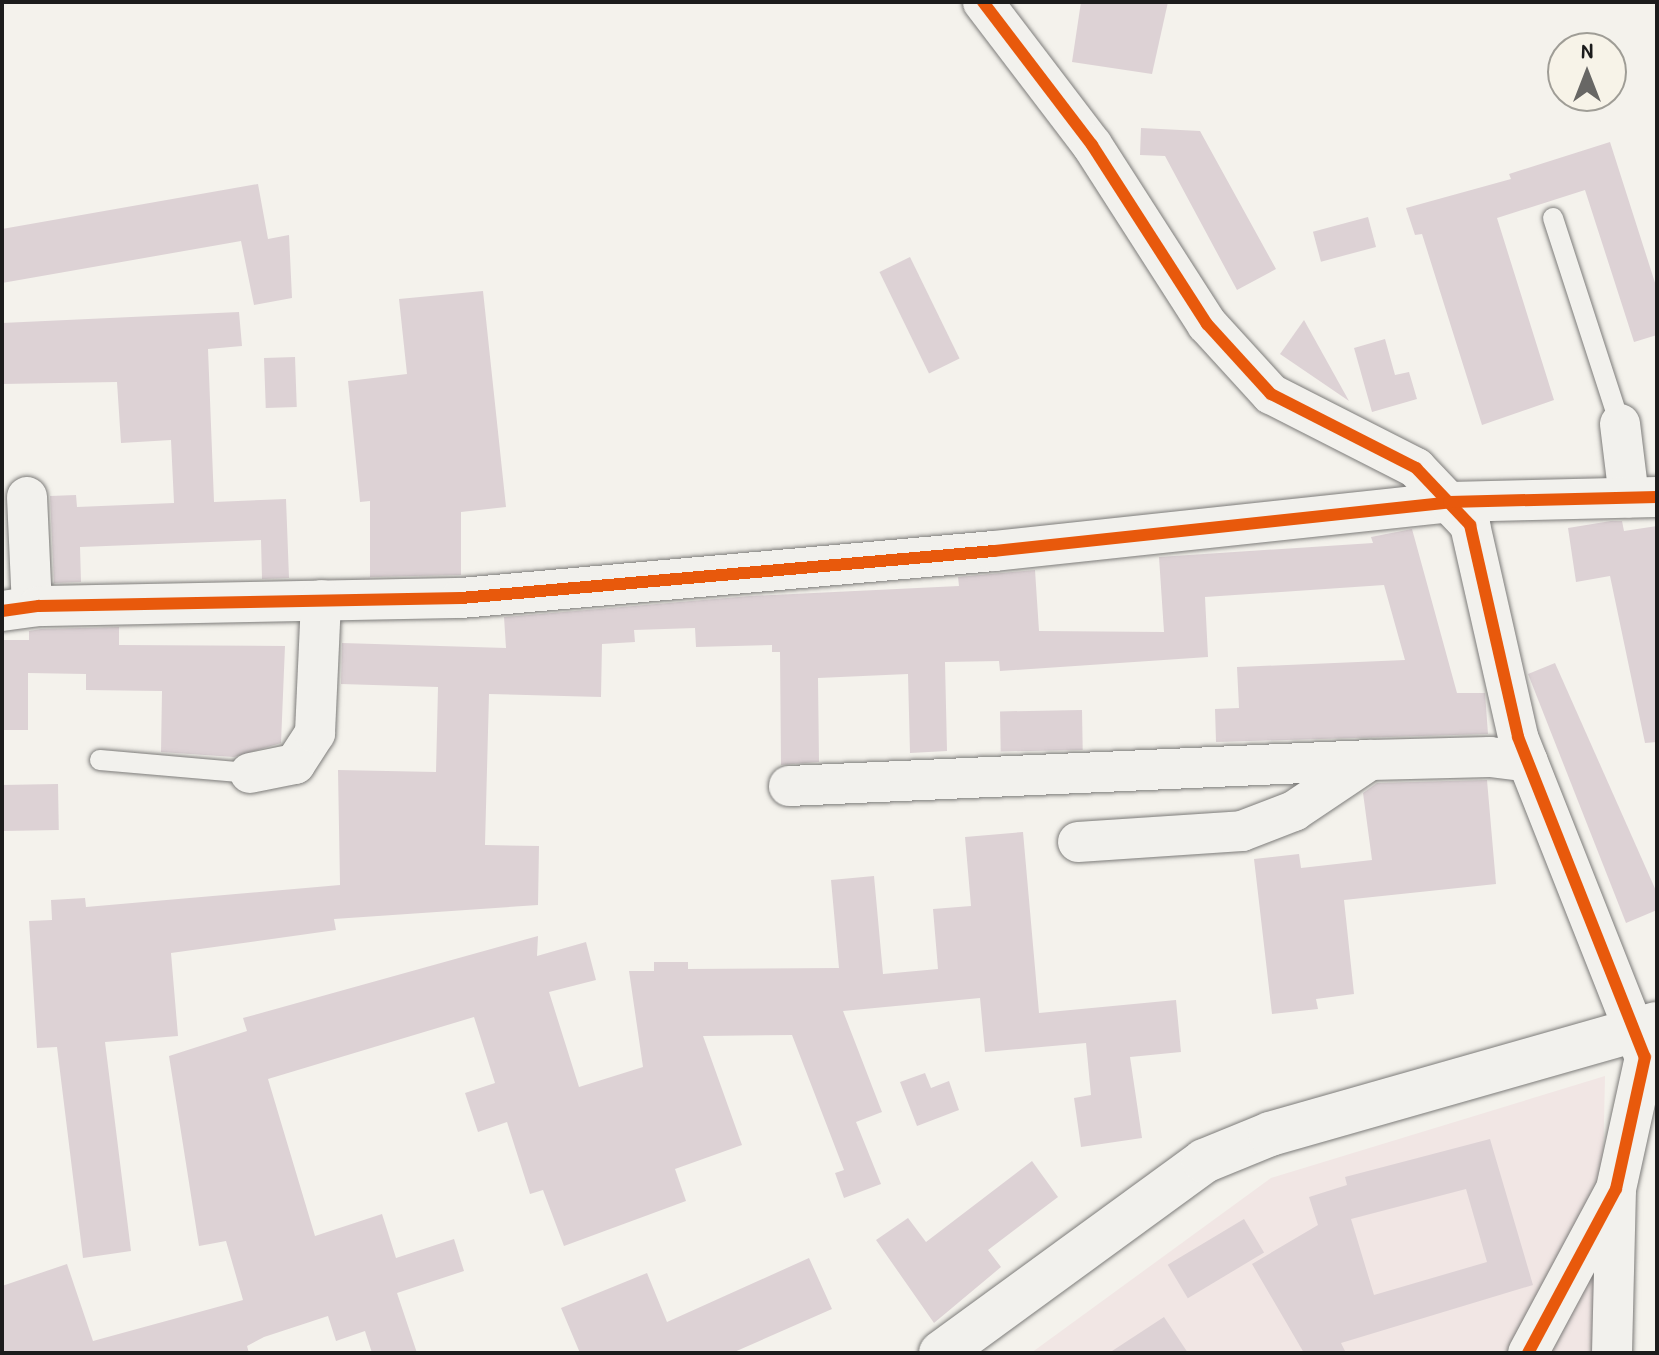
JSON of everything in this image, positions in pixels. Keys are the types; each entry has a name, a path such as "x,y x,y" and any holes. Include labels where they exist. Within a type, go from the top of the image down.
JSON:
{"main road":[{"path":"941,1353 1204,1161 1270,1134 1646,1027"}],"street":[{"path":"983,2 1092,145 1207,324 1271,394 1416,468 1470,525 1528,762 1646,1027 1645,1057 1616,1189 1612,1353"},
{"path":"27,497 17,609 539,591 1449,502 1643,497 1620,424"},
{"path":"250,773 295,764 315,733 321,600"},
{"path":"789,786 1370,760 1490,757 1528,762"},
{"path":"1078,842 1242,831 1294,811 1370,760"},
{"path":"1528,1353 1616,1189"}],"lane":[{"path":"1553,218 1620,424"},
{"path":"100,760 250,773"}],"shaded area":[{"path":"1605,1076 1599,1353 1031,1353 1271,1178"}],"building":[{"path":"1081,2 1168,2 1152,74 1072,62"},
{"path":"1141,128 1200,131 1276,269 1237,290 1165,156 1140,155"},
{"path":"1610,142 1657,289 1657,335 1634,342 1585,190 1497,218 1554,400 1482,425 1422,234 1415,235 1406,208 1511,179 1509,174"},
{"path":"258,184 268,239 289,235 292,298 254,305 241,241 2,283 2,229"},
{"path":"1368,217 1376,247 1321,262 1313,232"},
{"path":"910,257 960,359 929,373 879,272"},
{"path":"483,291 506,507 461,512 461,575 370,577 370,501 360,502 348,381 407,374 399,299"},
{"path":"239,312 242,346 208,349 214,502 286,499 289,578 262,579 261,540 80,547 81,582 54,583 50,496 76,495 77,507 174,503 171,440 121,443 117,382 2,384 2,323"},
{"path":"1304,320 1349,401 1280,354"},
{"path":"1385,339 1395,375 1409,372 1417,399 1372,412 1354,348"},
{"path":"295,357 297,407 266,408 264,358"},
{"path":"1622,521 1624,531 1657,526 1657,742 1645,743 1610,576 1576,582 1568,528"},
{"path":"1412,529 1457,693 1485,693 1488,734 1216,742 1215,709 1239,708 1237,667 1405,660 1384,585 1205,597 1208,657 1000,671 999,661 945,662 947,751 910,753 908,674 818,678 819,762 781,765 780,652 772,652 772,645 696,647 695,628 634,630 635,642 602,644 601,697 489,694 485,845 539,846 538,905 334,919 336,930 171,953 178,1036 105,1042 131,1251 83,1258 57,1047 37,1048 29,921 52,920 51,900 85,898 86,907 340,885 338,770 436,772 438,687 341,684 342,643 506,648 504,617 750,596 959,586 958,577 1035,570 1039,631 1164,632 1159,557 1373,543 1371,537"},
{"path":"119,627 119,645 285,646 281,743 234,757 161,752 162,691 86,690 86,674 28,673 28,730 2,730 2,640 29,640 29,631 41,629"},
{"path":"1555,663 1657,893 1657,910 1626,923 1528,674"},
{"path":"1082,710 1083,750 1001,751 1000,711"},
{"path":"1487,780 1496,884 1344,900 1354,994 1316,999 1318,1009 1272,1014 1254,859 1299,854 1301,868 1372,860 1363,793 1377,783"},
{"path":"58,784 59,830 3,831 2,785"},
{"path":"1023,832 1039,1013 1176,1000 1181,1052 1130,1057 1142,1138 1081,1147 1074,1098 1091,1095 1086,1043 985,1052 980,998 843,1011 882,1112 856,1122 881,1184 844,1198 835,1173 844,1170 792,1035 703,1036 742,1145 675,1169 686,1201 564,1246 543,1190 530,1194 507,1122 478,1132 465,1093 495,1083 474,1017 268,1079 315,1236 382,1214 396,1258 454,1239 464,1271 397,1293 417,1353 372,1353 365,1331 336,1341 328,1316 264,1337 247,1346 249,1353 2,1353 2,1286 67,1264 93,1341 243,1300 226,1241 199,1246 169,1056 247,1031 243,1018 538,936 537,956 586,942 596,980 549,992 579,1087 643,1067 629,971 654,971 654,962 688,962 688,969 839,968 831,880 874,876 883,974 938,969 933,909 971,906 965,837"},
{"path":"925,1073 931,1088 949,1081 959,1110 917,1126 900,1082"},
{"path":"1490,1139 1533,1285 1341,1343 1346,1353 1304,1353 1252,1264 1318,1225 1309,1197 1347,1185 1345,1177","holes":["1466,1189 1487,1262 1374,1295 1351,1219"]},
{"path":"1032,1161 1058,1197 988,1250 1001,1267 934,1323 876,1240 908,1218 926,1242"},
{"path":"1244,1219 1264,1252 1188,1298 1168,1265"},
{"path":"809,1258 832,1309 732,1353 580,1353 561,1308 647,1273 667,1322"},
{"path":"1164,1317 1188,1353 1109,1353"}],"cycle path":[{"path":"983,2 1092,145 1207,324 1271,394 1416,468 1470,525 1518,737 1645,1057 1616,1189 1528,1353"},
{"path":"2,611 39,606 461,598 994,551 1449,502 1657,497"}]}
